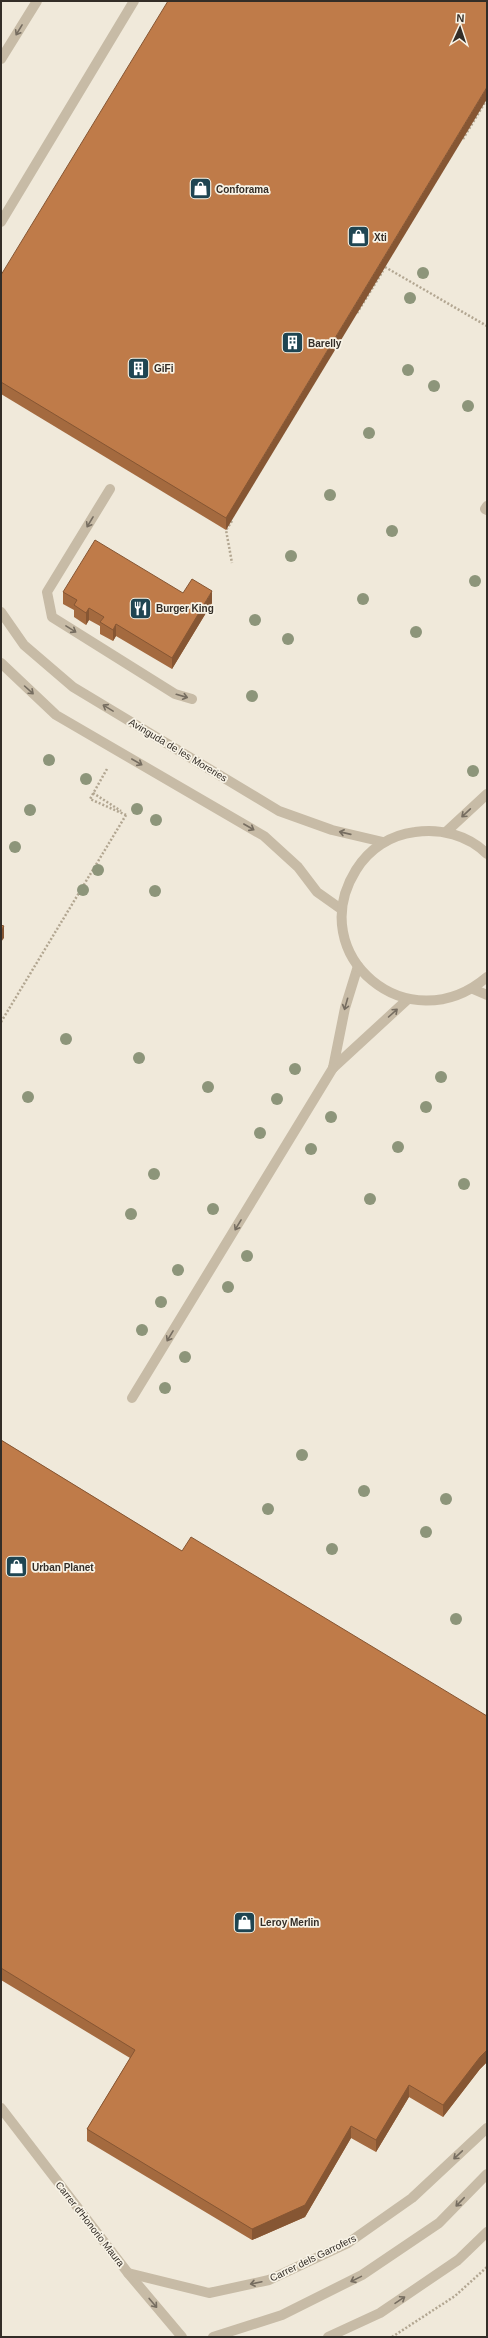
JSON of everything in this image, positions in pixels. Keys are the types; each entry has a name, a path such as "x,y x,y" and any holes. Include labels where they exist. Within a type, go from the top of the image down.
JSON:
{"street":[{"path":"1,60 36,1"},
{"path":"1,222 134,1"},
{"path":"110,488 47,592 52,617 175,694 192,699"},
{"path":"487,506 485,509 487,510"},
{"name":"Avinguda de les Moreries","path":"1,612 24,646 73,687 280,811 332,830 383,842"},
{"path":"1,663 56,715 264,836 298,867 317,892 341,909"},
{"path":"446,832 487,794"},
{"path":"487,854 465,838 446,832 424,830 403,833 383,842 362,859 348,883 341,909 345,939 358,966 380,987 408,999 441,1001 473,989 487,977"},
{"path":"333,1068 345,1008 358,966"},
{"path":"473,989 487,995"},
{"path":"132,1398 333,1068 408,999"},
{"name":"Carrer d'Honorio Maura","path":"1,2108 128,2273 182,2337"},
{"name":"Carrer dels Garrofers","path":"128,2273 209,2293 269,2280 348,2243 412,2198 487,2128"},
{"path":"213,2337 282,2315 362,2275 439,2223 487,2174"},
{"path":"328,2337 380,2313 458,2260 487,2232"}],"path":[{"path":"460,144 487,99"},
{"path":"355,318 386,266 487,326"},
{"path":"232,563 226,530 234,518"},
{"path":"93,793 126,815 90,798 93,793"},
{"path":"1,1022 126,815"},
{"path":"392,2337 455,2296 487,2267"}],"building":[{"path":"168,1 487,1 487,87 226,518 1,382 1,275"},
{"name":"Burger King","path":"95,540 183,593 192,579 212,591 172,658 116,624 113,630 100,622 104,617 89,608 86,613 74,605 77,600 63,592"},
{"name":"Leroy Merlin","path":"1,1440 182,1551 191,1537 487,1716 487,2050 443,2105 409,2085 376,2140 351,2126 305,2205 252,2229 87,2129 135,2050 1,1968"}],"place":[{"name":"Conforama","path":"201,189"},
{"name":"Xti","path":"358,237"},
{"name":"Barelly","path":"293,343"},
{"name":"GiFi","path":"139,368"},
{"name":"Burger King","path":"140,608"},
{"name":"Urban Planet","path":"17,1567"},
{"name":"Leroy Merlin","path":"244,1922"}]}
